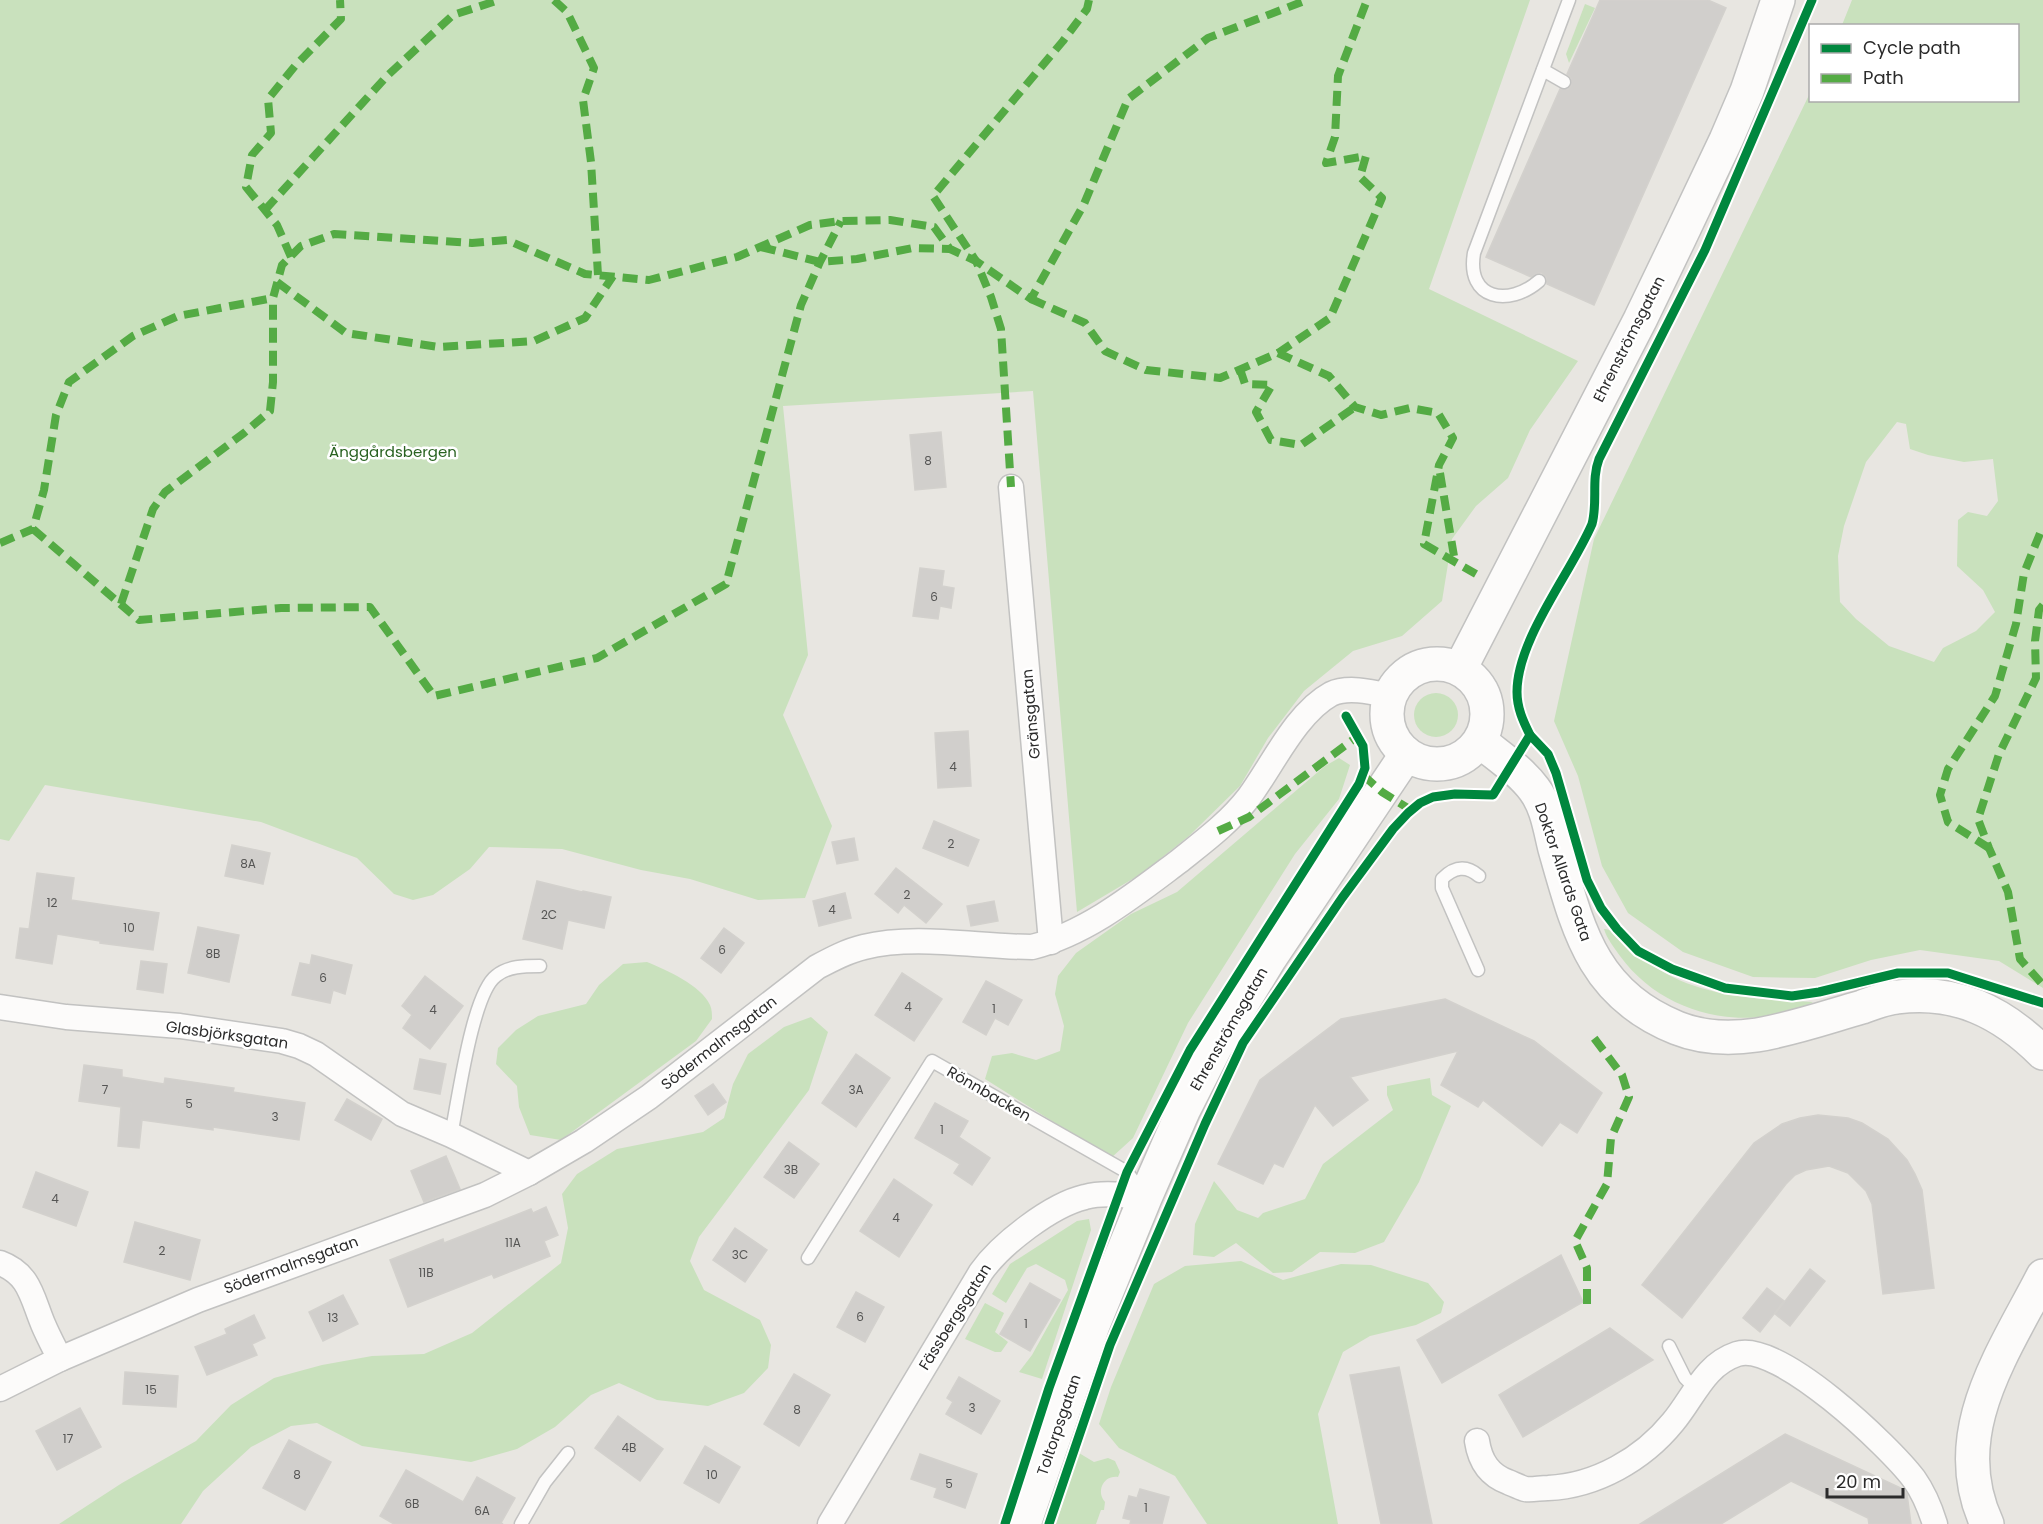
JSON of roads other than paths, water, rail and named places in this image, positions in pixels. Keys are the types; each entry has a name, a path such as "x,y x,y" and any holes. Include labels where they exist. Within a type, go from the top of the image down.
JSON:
{"street":[{"name":"Ehrenströmsgatan","path":"1460,669 1640,320 1726,140 1747,91 1778,0"},
{"name":"Gränsgatan","path":"1011,487 1051,942"},
{"path":"1440,664 1460,669 1480,688 1486,701 1488,715 1486,729 1480,741 1466,756 1446,764 1425,764 1406,755 1394,741 1387,723 1387,705 1397,684 1419,667 1440,664"},
{"name":"Södermalmsgatan","path":"0,1389 140,1322 485,1195 529,1173 584,1141 649,1097 817,967 839,955 891,942 1032,947 1051,942 1079,929 1134,895 1218,831 1249,798 1280,749 1318,703 1333,693 1350,691 1370,691 1390,696"},
{"name":"Doktor Allards Gata","path":"1480,741 1511,766 1534,789 1547,814 1571,904 1596,964 1611,984 1643,1011 1678,1028 1707,1037 1742,1037 1787,1030 1895,997 1931,995 1960,999 2004,1021 2030,1040 2043,1053"},
{"name":"Ehrenströmsgatan","path":"1093,1325 1184,1109 1215,1048 1270,958 1406,755"},
{"name":"Glasbjörksgatan","path":"0,1007 66,1017 180,1026 282,1041 316,1054 402,1114 529,1173"},
{"name":"Fässbergsgatan","path":"830,1524 990,1259 1003,1246 1066,1204 1085,1197 1118,1195 1145,1198"},
{"path":"0,1263 21,1276 33,1293 43,1323 60,1359"},
{"path":"1987,1524 1980,1510 1973,1478 1973,1435 1980,1404 1994,1371 2043,1276"},
{"name":"Toltorpsgatan","path":"1024,1524 1093,1325"},
{"path":"1477,1442 1479,1454 1485,1466 1497,1478 1526,1489 1561,1487 1596,1478 1629,1462 1650,1447 1674,1422 1710,1369 1725,1358 1740,1352 1766,1357 1803,1377 1860,1422 1914,1479 1929,1504 1935,1524"}],"lane":[{"path":"1539,280 1523,292 1510,296 1499,296 1489,293 1481,286 1472,270 1474,253 1569,0"},
{"path":"1543,70 1564,82"},
{"path":"1478,970 1442,888 1442,879 1459,868 1472,870 1479,876"},
{"path":"451,1135 476,1013 484,991 494,977 503,972 519,966 540,966"},
{"name":"Rönnbacken","path":"807,1258 932,1061 1127,1173 1145,1198"},
{"path":"1669,1346 1685,1378 1696,1389"},
{"path":"521,1524 545,1482 568,1453"}],"park label":[{"name":"Änggårdsbergen","path":"393,452"}]}
